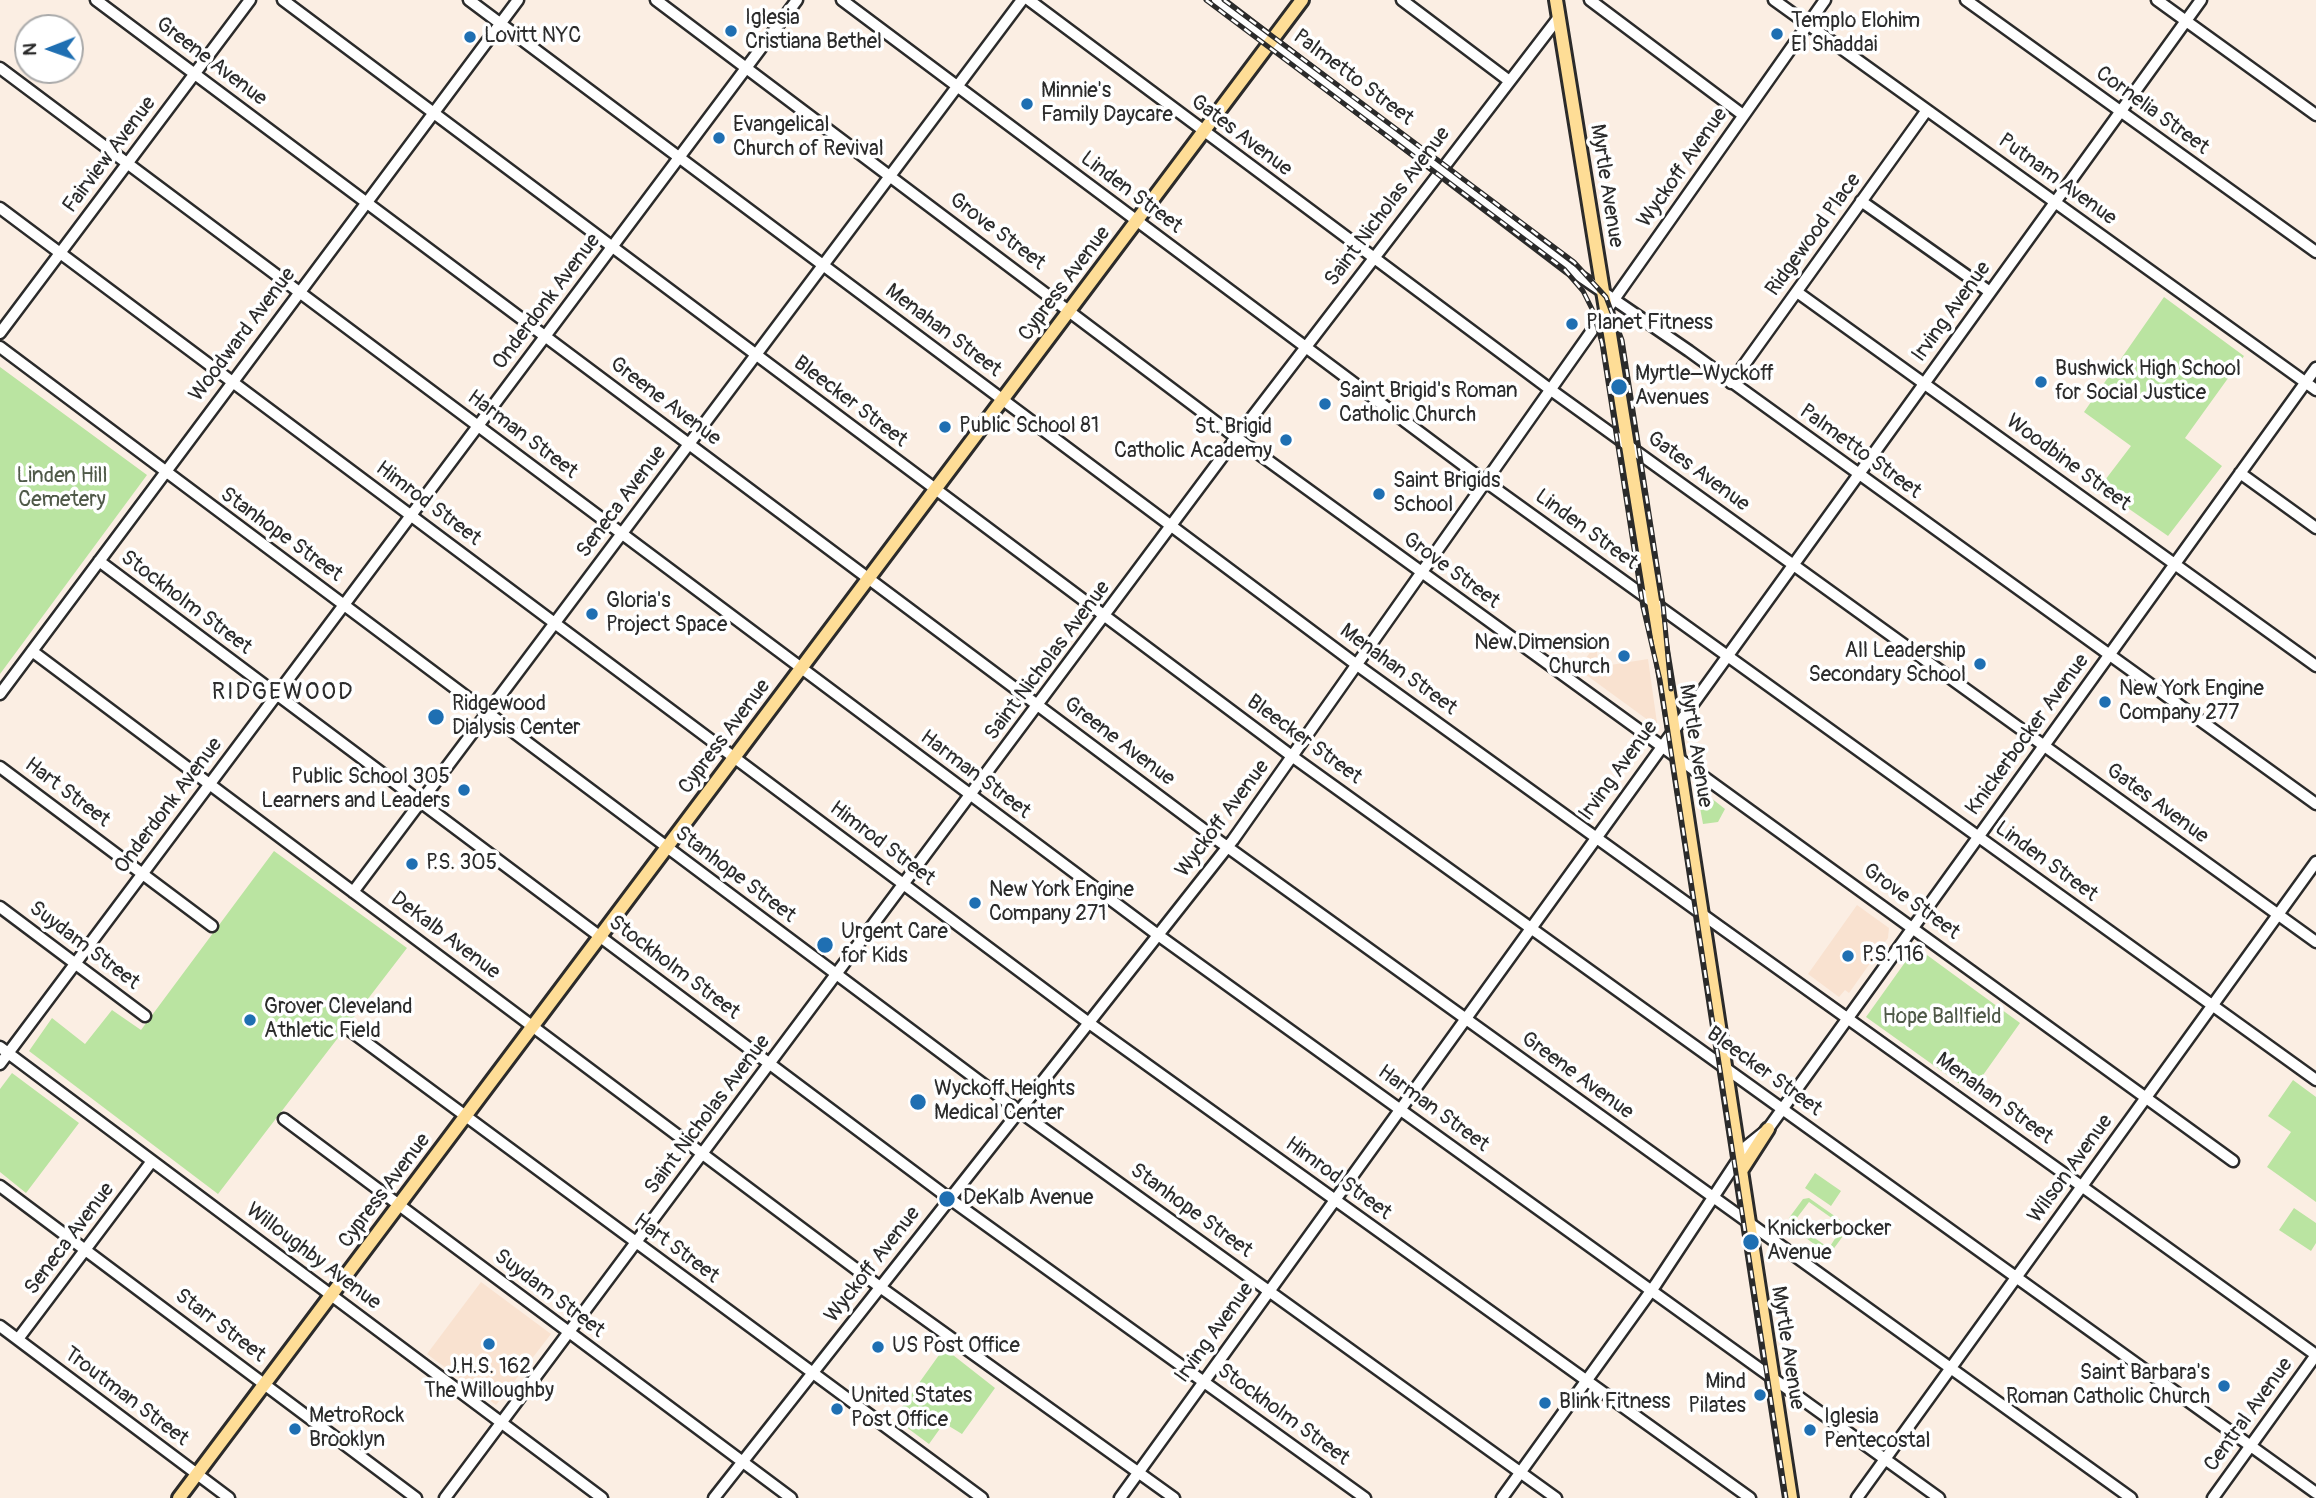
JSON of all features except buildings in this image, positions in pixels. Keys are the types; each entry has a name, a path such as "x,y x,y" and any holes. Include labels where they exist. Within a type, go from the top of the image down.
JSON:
{"main road":[{"name":"Cypress Avenue","path":"179,1498 1303,0"},
{"name":"Myrtle Avenue","path":"1556,0 1653,602 1791,1498"},
{"path":"1740,1165 1768,1129"}],"street":[{"name":"Greene Avenue","path":"96,0 1228,848 2131,1498"},
{"name":"Fairview Avenue","path":"0,333 250,0"},
{"name":"Bleecker Street","path":"283,0 1293,757 2316,1493"},
{"name":"Menahan Street","path":"469,0 1357,665 2316,1355"},
{"name":"Woodward Avenue","path":"0,694 517,0"},
{"name":"Grove Street","path":"656,0 1237,438 2234,1161"},
{"name":"Onderdonk Avenue","path":"0,1064 4,1050 75,964 143,874 797,0"},
{"name":"Linden Street","path":"842,0 1486,482 2316,1080"},
{"name":"Seneca Avenue","path":"354,892 1022,0"},
{"name":"Gates Avenue","path":"1029,0 1551,390 2316,942"},
{"name":"Palmetto Street","path":"1217,0 1603,292 2316,804"},
{"path":"1402,0 1508,80"},
{"path":"1590,0 1743,115"},
{"name":"Putnam Avenue","path":"1774,0 2316,390"},
{"name":"Wyckoff Avenue","path":"713,1498 1228,848 1825,0"},
{"name":"Cornelia Street","path":"1966,0 2316,252"},
{"path":"2157,0 2316,115"},
{"name":"Irving Avenue","path":"1120,1498 2201,0"},
{"name":"Saint Nicholas Avenue","path":"445,1498 1106,617 1237,438 1508,80 1559,17"},
{"name":"Harman Street","path":"0,68 1158,935 1651,1291 1772,1375 1939,1498"},
{"name":"Ridgewood Place","path":"1731,383 1927,110"},
{"path":"1861,201 1990,292"},
{"name":"Himrod Street","path":"0,208 1089,1023 1750,1498"},
{"name":"Woodbine Street","path":"1797,292 2316,666"},
{"name":"Stanhope Street","path":"0,347 1019,1111 1556,1498"},
{"name":"Knickerbocker Avenue","path":"1768,1129 2316,369"},
{"path":"2240,473 2316,528"},
{"name":"Stockholm Street","path":"99,561 950,1199 1365,1498"},
{"name":"DeKalb Avenue","path":"32,651 880,1287 1174,1498"},
{"name":"Hart Street","path":"0,767 212,926"},
{"name":"Wilson Avenue","path":"1857,1498 2316,862"},
{"name":"Suydam Street","path":"0,907 145,1016"},
{"name":"Hart Street","path":"348,1029 811,1375 982,1498"},
{"name":"Willoughby Avenue","path":"4,1050 602,1498"},
{"name":"Suydam Street","path":"284,1119 791,1498"},
{"name":"Seneca Avenue","path":"18,1339 152,1161"},
{"path":"1502,1498 1651,1291 1713,1198 1740,1165"},
{"name":"Starr Street","path":"0,1186 416,1498"},
{"name":"Troutman Street","path":"0,1326 229,1498"},
{"name":"Central Avenue","path":"2213,1498 2316,1355"}],"shaded area":[{"path":"1596,644 1598,661 1603,661 1604,666 1648,659 1657,723 1652,723 1578,669"},
{"name":"P.S. 116","path":"1857,905 1889,928 1888,938 1849,993 1845,990 1839,997 1808,974"},
{"name":"J.H.S. 162 The Willoughby","path":"481,1282 551,1334 496,1405 427,1354"}],"green space":[{"path":"2164,297 2244,356 2185,438 2222,466 2168,536 2099,488 2131,446 2084,412"},
{"name":"Linden Hill Cemetery","path":"0,367 147,475 0,674"},
{"path":"1696,786 1725,809 1718,822 1703,824"},
{"name":"Grover Cleveland Athletic Field","path":"274,851 407,948 218,1194 29,1051 52,1018 85,1044 112,1010 141,1030"},
{"name":"Hope Ballfield","path":"1916,947 2020,1023 1971,1092 1866,1017"},
{"path":"12,1073 79,1123 26,1193 0,1172 0,1089"},
{"path":"2293,1080 2316,1097 2316,1202 2267,1167 2291,1132 2268,1116"},
{"path":"1815,1173 1841,1191 1831,1206 1805,1188"},
{"path":"1809,1198 1846,1224 1846,1232 1832,1251 1824,1251 1789,1226 1789,1218 1803,1199","holes":["1809,1202 1843,1226 1829,1248 1793,1223"]},
{"path":"2294,1208 2316,1223 2316,1243 2311,1251 2279,1230"},
{"path":"944,1348 995,1388 962,1434 944,1423 929,1444 894,1418"}],"railway":[{"path":"1206,0 1564,269 1583,291 1593,311 1602,343 1643,607 1660,680 1786,1498"},
{"path":"1224,0 1574,262 1606,297 1622,340 1663,604 1671,689"}],"place":[{"name":"Iglesia Cristiana Bethel","path":"731,31"},
{"name":"Templo Elohim El Shaddai","path":"1777,34"},
{"name":"Lovitt NYC","path":"470,37"},
{"name":"Minnie's Family Daycare","path":"1027,104"},
{"name":"Evangelical Church of Revival","path":"719,138"},
{"name":"Planet Fitness","path":"1572,324"},
{"name":"Bushwick High School for Social Justice","path":"2041,382"},
{"name":"Myrtle–Wyckoff Avenues","path":"1619,387"},
{"name":"Saint Brigid's Roman Catholic Church","path":"1325,404"},
{"name":"Public School 81","path":"945,427"},
{"name":"St. Brigid Catholic Academy","path":"1286,440"},
{"name":"Saint Brigids School","path":"1379,494"},
{"name":"Gloria's Project Space","path":"592,614"},
{"name":"New Dimension Church","path":"1624,656"},
{"name":"All Leadership Secondary School","path":"1980,664"},
{"name":"New York Engine Company 277","path":"2105,702"},
{"name":"Ridgewood Dialysis Center","path":"436,717"},
{"name":"Public School 305 Learners and Leaders","path":"464,790"},
{"name":"P.S. 305","path":"412,864"},
{"name":"New York Engine Company 271","path":"975,903"},
{"name":"Urgent Care for Kids","path":"825,945"},
{"name":"P.S. 116","path":"1848,956"},
{"name":"Grover Cleveland Athletic Field","path":"250,1020"},
{"name":"Wyckoff Heights Medical Center","path":"918,1102"},
{"name":"DeKalb Avenue","path":"947,1199"},
{"name":"Knickerbocker Avenue","path":"1751,1242"},
{"name":"J.H.S. 162 The Willoughby","path":"489,1344"},
{"name":"US Post Office","path":"878,1347"},
{"name":"Saint Barbara's Roman Catholic Church","path":"2224,1386"},
{"name":"Mind Pilates","path":"1760,1395"},
{"name":"Blink Fitness","path":"1545,1403"},
{"name":"United States Post Office","path":"837,1409"},
{"name":"MetroRock Brooklyn","path":"295,1429"},
{"name":"Iglesia Pentecostal","path":"1810,1430"}],"district":[{"name":"RIDGEWOOD","path":"283,693"}]}
